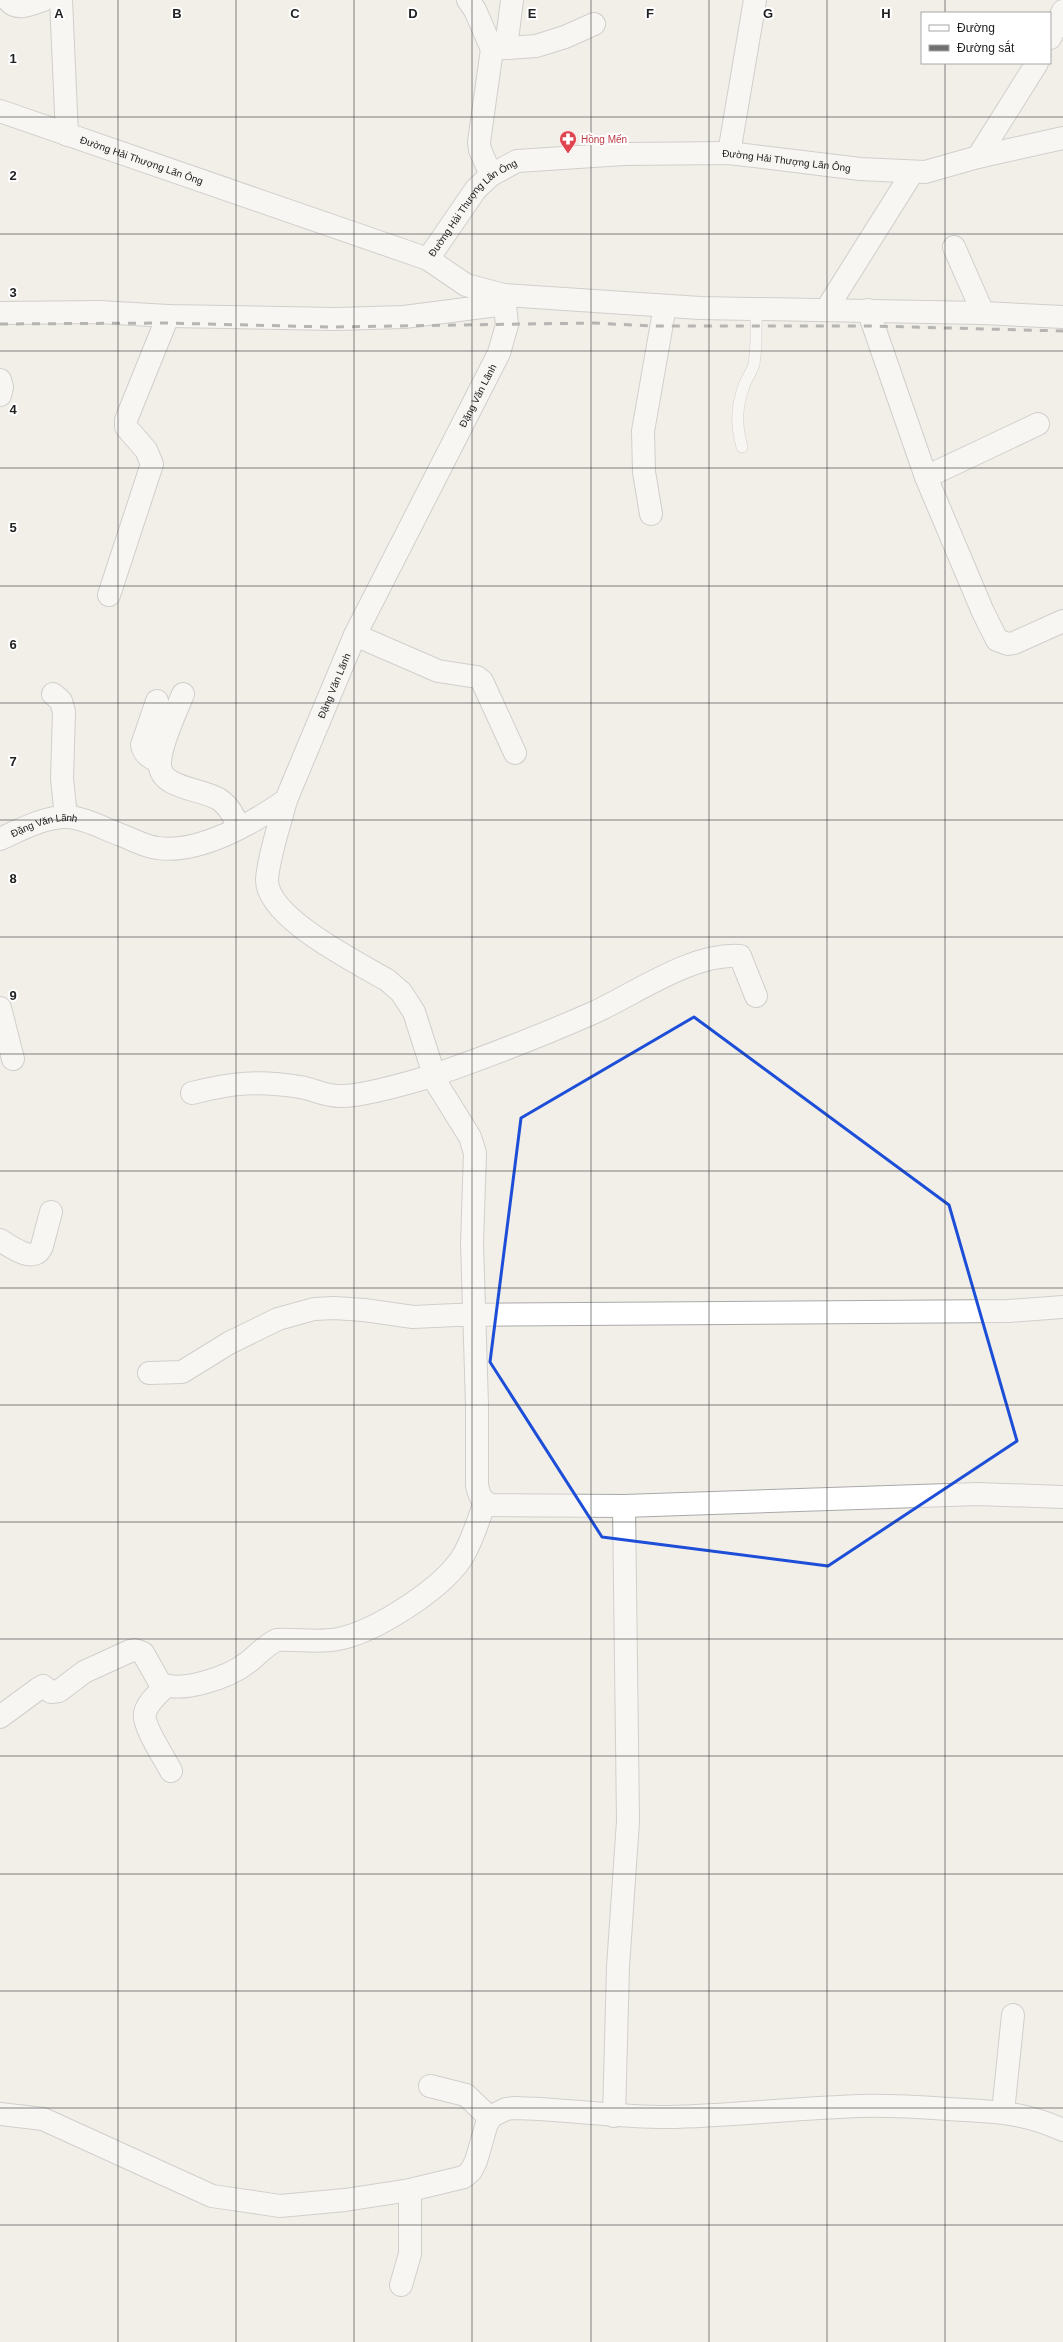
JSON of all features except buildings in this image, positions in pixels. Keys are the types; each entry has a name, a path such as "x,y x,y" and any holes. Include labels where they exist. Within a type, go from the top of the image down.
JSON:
{"street":[{"path":"8,0 12,5 17,6 43,0"},
{"path":"61,0 67,135"},
{"path":"468,0 499,48"},
{"path":"491,176 480,150 479,142 499,48 512,0"},
{"path":"729,153 755,0"},
{"path":"1051,36 1063,11"},
{"path":"499,48 536,46 548,43 594,24"},
{"path":"978,157 1036,64"},
{"name":"Đường Hải Thượng Lãn Ông","path":"0,111 428,259 476,189 491,176 517,161 554,158 729,153 860,169 912,172 939,169 978,157 1063,138"},
{"path":"826,310 912,172"},
{"path":"954,247 982,313"},
{"path":"428,259 466,285 505,300"},
{"path":"0,313 99,312 168,316 336,319 404,317 505,300 756,309 982,313 1063,317"},
{"name":"Đặng Văn Lãnh","path":"0,839 30,826 66,817 77,819 156,848 170,849 200,844 239,828 264,816 286,800 355,635 499,353 507,325 505,300"},
{"path":"651,514 644,472 642,446 646,411 665,306"},
{"path":"868,310 926,477 983,612 997,640 1008,644 1014,643 1063,622"},
{"path":"108,595 152,464 146,450 126,427 126,420 168,316"},
{"path":"0,380 2,387 0,395"},
{"path":"926,477 1038,424"},
{"path":"355,635 438,671 477,677 482,681 515,753"},
{"path":"53,694 61,701 64,712 62,779 66,817"},
{"path":"183,694 168,731 160,763 160,770 166,779 178,785 210,794 222,801 232,813 239,828"},
{"path":"157,701 142,745 144,752 148,756 160,763"},
{"path":"286,800 267,880 271,896 293,921 387,980 401,992 408,1001 419,1026 434,1075 470,1137 475,1154 472,1243 476,1315 477,1485 479,1496 485,1502 491,1504 624,1506 978,1494 1063,1497"},
{"path":"192,1093 227,1084 251,1082 300,1087 341,1096 383,1088 434,1075 596,1011 685,966 706,959 726,955 740,956 756,996"},
{"path":"0,1008 13,1059"},
{"path":"0,1240 29,1255 36,1254 40,1251 42,1246 50,1212"},
{"path":"149,1373 182,1372 229,1343 278,1318 314,1309 334,1308 364,1310 425,1318 476,1315 1008,1311 1063,1307"},
{"path":"0,1717 38,1688 43,1686 51,1692 59,1691 84,1672 135,1650 143,1653 156,1678 166,1686 180,1686 222,1678 248,1662 267,1645 276,1640 338,1639 362,1631 400,1611 431,1590 452,1572 463,1557 485,1502"},
{"path":"614,2116 618,1967 628,1821 624,1506"},
{"path":"166,1686 153,1700 145,1713 147,1726 171,1771"},
{"path":"1003,2112 1013,2015"},
{"path":"430,2086 466,2095 490,2118"},
{"path":"0,2114 43,2119 197,2191 231,2201 274,2205 301,2205 410,2190 457,2179 471,2171 490,2118 498,2112 514,2108 593,2112 614,2116 723,2115 862,2106 1016,2113 1042,2120 1063,2130"},
{"path":"401,2285 410,2254 410,2190"}],"lane":[{"path":"742,447 736,425 738,407 744,386 754,366 757,343 756,309"}],"highlighted area":[{"path":"694,1017 949,1205 1017,1441 828,1566 602,1537 490,1362 521,1118"}],"railway":[{"path":"0,324 165,323 329,327 593,323 653,326 872,326 1063,331"}],"place":[{"name":"Hồng Mến","path":"568,154"}]}
